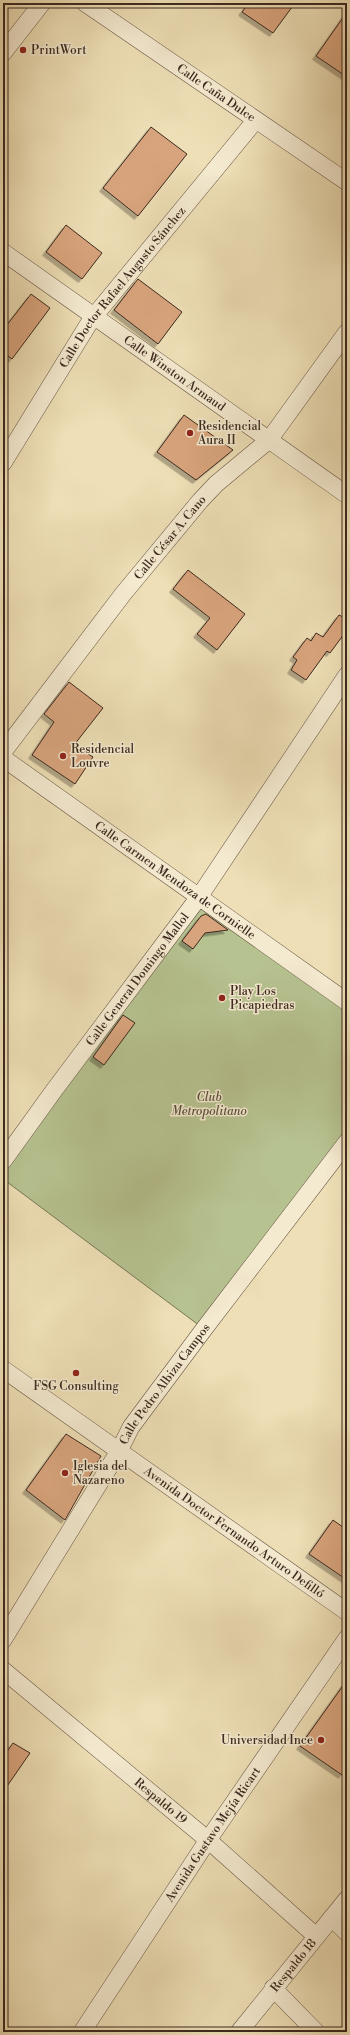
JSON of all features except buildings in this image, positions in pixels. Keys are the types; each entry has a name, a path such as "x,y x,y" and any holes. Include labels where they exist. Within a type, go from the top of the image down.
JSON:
{"street":[{"path":"3,53 42,3"},
{"name":"Calle Caña Dulce","path":"85,3 255,121 347,182"},
{"name":"Calle Doctor Rafael Augusto Sánchez","path":"3,463 94,316 255,121"},
{"name":"Calle Winston Armaud","path":"3,252 347,495"},
{"name":"Calle César A. Cano","path":"3,752 123,594 200,501 216,484 269,440 347,332"},
{"name":"Calle General Domingo Mallol","path":"3,1161 54,1088 199,897 347,675"},
{"name":"Calle Carmen Mendoza de Cornielle","path":"3,758 347,1002"},
{"name":"Calle Pedro Albizu Campos","path":"3,1640 136,1421 204,1329 347,1142"},
{"name":"Avenida Doctor Fernando Arturo Defilló","path":"3,1369 347,1612"},
{"name":"Avenida Gustavo Mejía Ricart","path":"82,2032 208,1840 347,1638"},
{"name":"Respaldo 19","path":"3,1670 208,1840 316,1936"},
{"name":"Respaldo 18","path":"239,2032 273,1988 347,1899"},
{"path":"332,1918 347,1933"},
{"path":"273,1988 316,2032"}],"green space":[{"name":"Club Metropolitano","path":"199,897 347,1002 347,1142 204,1329 3,1179 3,1161"}],"place":[{"name":"PrintWort","path":"23,50"},
{"name":"Residencial Aura II","path":"190,433"},
{"name":"Residencial Louvre","path":"63,756"},
{"name":"Play Los Picapiedras","path":"222,998"},
{"name":"FSG Consulting","path":"76,1373"},
{"name":"Iglesia del Nazareno","path":"65,1473"},
{"name":"Universidad Ince","path":"321,1740"}]}
